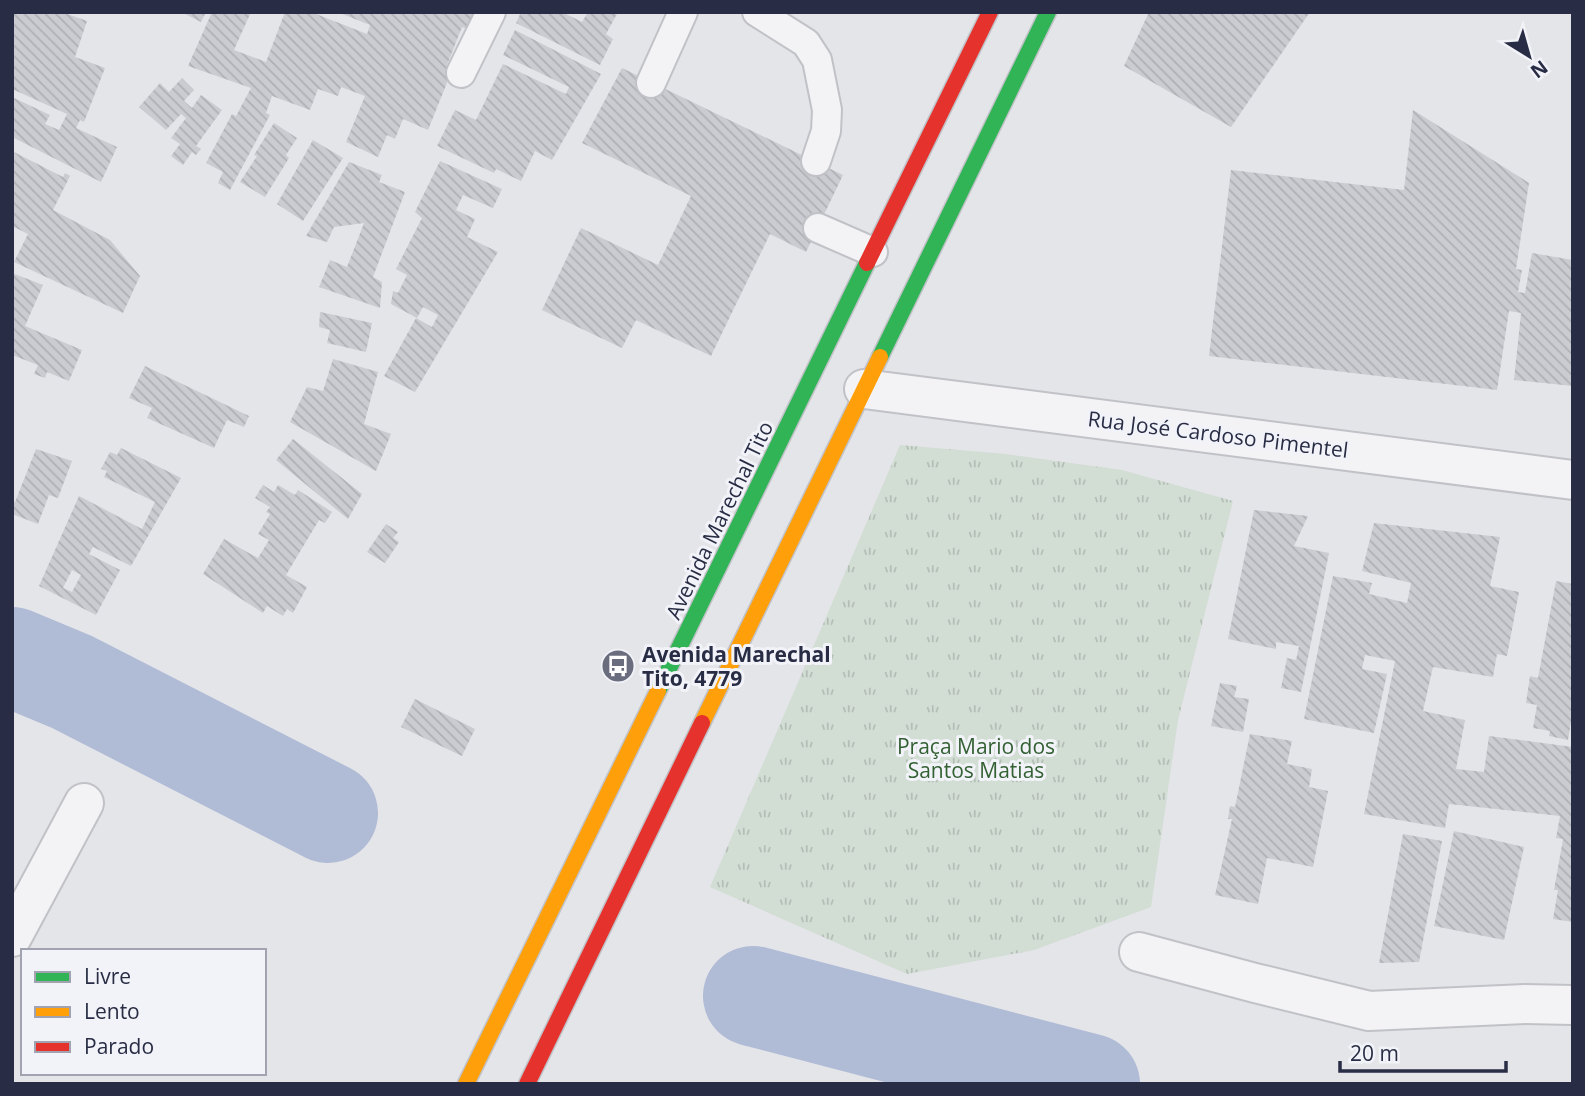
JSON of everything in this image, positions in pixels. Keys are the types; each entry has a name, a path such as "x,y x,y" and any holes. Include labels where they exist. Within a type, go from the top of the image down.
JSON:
{"main road":[{"path":"527,1084 1048,12"},
{"path":"990,14 1003,29"},
{"name":"Avenida Marechal Tito","path":"466,1084 990,14"},
{"path":"913,249 917,279"}],"street":[{"name":"Rua José Cardoso Pimentel","path":"864,389 1573,480"},
{"path":"12,937 83,803"},
{"path":"1139,951 1255,984 1369,1011 1525,1004 1573,1005"}],"lane":[{"path":"461,73 491,12"},
{"path":"651,83 683,12"},
{"path":"757,12 806,43 817,60 827,110 826,131 816,161"},
{"path":"818,228 873,252"}],"green space":[{"name":"Praça Mario dos Santos Matias","path":"900,445 1006,454 1122,470 1233,501 1178,720 1151,907 1034,950 907,974 710,887"}],"building":[{"path":"12,12 62,12 87,21 75,57 105,68 84,122 80,120 76,128 117,147 101,182 12,137 12,97 50,115 45,124 59,130 67,114 12,89"},
{"path":"181,12 206,12 201,22"},
{"path":"212,12 251,12 234,50 266,62 285,12 311,12 367,34 370,25 337,12 481,12 472,31 462,27 447,65 453,68 428,130 403,119 395,139 387,135 378,157 346,142 365,96 341,87 338,96 318,89 310,110 272,96 266,113 270,115 230,190 218,183 223,172 206,163 232,114 236,116 251,88 188,66"},
{"path":"521,12 562,12 582,22 588,12 618,12 606,34 613,39 600,65 516,23"},
{"path":"1149,12 1310,12 1231,127 1124,66"},
{"path":"515,30 601,74 552,160 535,151 521,181 496,169 494,173 437,146 455,110 476,120 503,64 566,94 569,87 503,55"},
{"path":"622,68 843,175 806,252 770,234 711,356 636,320 622,348 542,310 581,228 658,265 691,196 582,143"},
{"path":"182,78 194,90 184,101 192,108 201,95 222,110 196,146 201,149 196,155 192,152 183,165 171,156 180,144 171,138 186,118 181,114 166,130 139,107 160,83 169,92"},
{"path":"1413,110 1529,183 1516,269 1522,270 1518,292 1525,293 1532,253 1573,260 1573,386 1514,380 1521,313 1509,311 1497,390 1209,356 1231,170 1404,190"},
{"path":"274,123 297,138 286,155 289,158 265,197 240,182"},
{"path":"313,140 343,158 303,221 277,204"},
{"path":"12,151 63,177 65,173 70,176 53,210 110,240 140,276 123,313 14,262 28,234 12,226"},
{"path":"440,161 502,189 493,208 463,195 456,210 475,219 467,237 498,252 415,392 384,376 416,318 432,327 438,315 423,307 417,318 391,304 393,291 398,293 407,275 396,269 422,218 415,212"},
{"path":"349,162 382,175 379,182 405,192 373,277 382,282 380,308 319,287 330,260 347,267 364,223 334,227 327,242 306,236"},
{"path":"12,273 43,285 25,326 82,350 69,381 47,372 45,378 34,374 38,365 12,355"},
{"path":"320,312 372,323 366,352 327,343 330,330 319,327"},
{"path":"333,359 378,372 364,424 391,434 376,471 290,422 307,387 323,391"},
{"path":"145,366 249,416 244,427 227,420 214,448 147,418 152,408 129,398"},
{"path":"293,439 362,494 348,519 276,460"},
{"path":"121,448 181,478 131,566 93,547 89,554 120,570 96,615 39,586 79,496 142,529 155,502 104,477 107,471 101,469 110,452 117,455","holes":["72,570 81,575 72,592 63,588"]},
{"path":"36,449 72,461 58,498 49,495 38,524 12,514 12,502 15,502"},
{"path":"263,485 274,492 278,485 295,495 298,490 332,512 325,523 319,520 286,575 307,587 293,613 287,609 283,616 267,606 263,613 203,574 224,539 258,558 269,540 258,534 270,514 266,512 270,507 255,498"},
{"path":"1254,510 1308,516 1294,546 1329,553 1301,692 1281,688 1287,658 1296,660 1299,646 1276,642 1276,649 1228,639"},
{"path":"1374,523 1500,537 1490,586 1519,592 1507,656 1497,654 1493,677 1433,667 1423,711 1465,720 1456,769 1484,772 1489,736 1573,747 1573,922 1553,919 1558,890 1554,890 1563,839 1556,838 1560,816 1449,804 1445,828 1364,814 1395,661 1365,655 1362,669 1387,674 1374,733 1304,719 1333,576 1372,583 1369,594 1407,603 1411,583 1362,571"},
{"path":"386,524 398,532 393,538 399,542 385,563 367,552"},
{"path":"1556,581 1573,584 1573,710 1568,740 1549,736 1550,731 1533,728 1537,705 1526,703 1530,676 1538,678"},
{"path":"1220,683 1237,686 1234,697 1249,699 1243,732 1211,726"},
{"path":"415,699 475,729 462,756 401,727"},
{"path":"1250,734 1292,741 1287,764 1312,769 1309,787 1328,791 1313,867 1267,858 1258,904 1215,895 1232,819 1228,819 1230,806 1235,807"},
{"path":"1454,831 1524,847 1504,940 1434,926"},
{"path":"1403,834 1442,841 1419,962 1379,963"}],"waterway":[{"path":"12,657 72,682 328,813"},
{"path":"753,996 1090,1084"}],"traffic: fast":[{"path":"880,357 1048,12"},
{"path":"658,691 867,263"}],"traffic: slow":[{"path":"702,723 880,357"},
{"path":"466,1084 658,691"}],"traffic: jam":[{"path":"867,263 990,12"},
{"path":"527,1084 702,723"}],"place":[{"name":"Avenida Marechal Tito, 4779","path":"618,666"}]}
